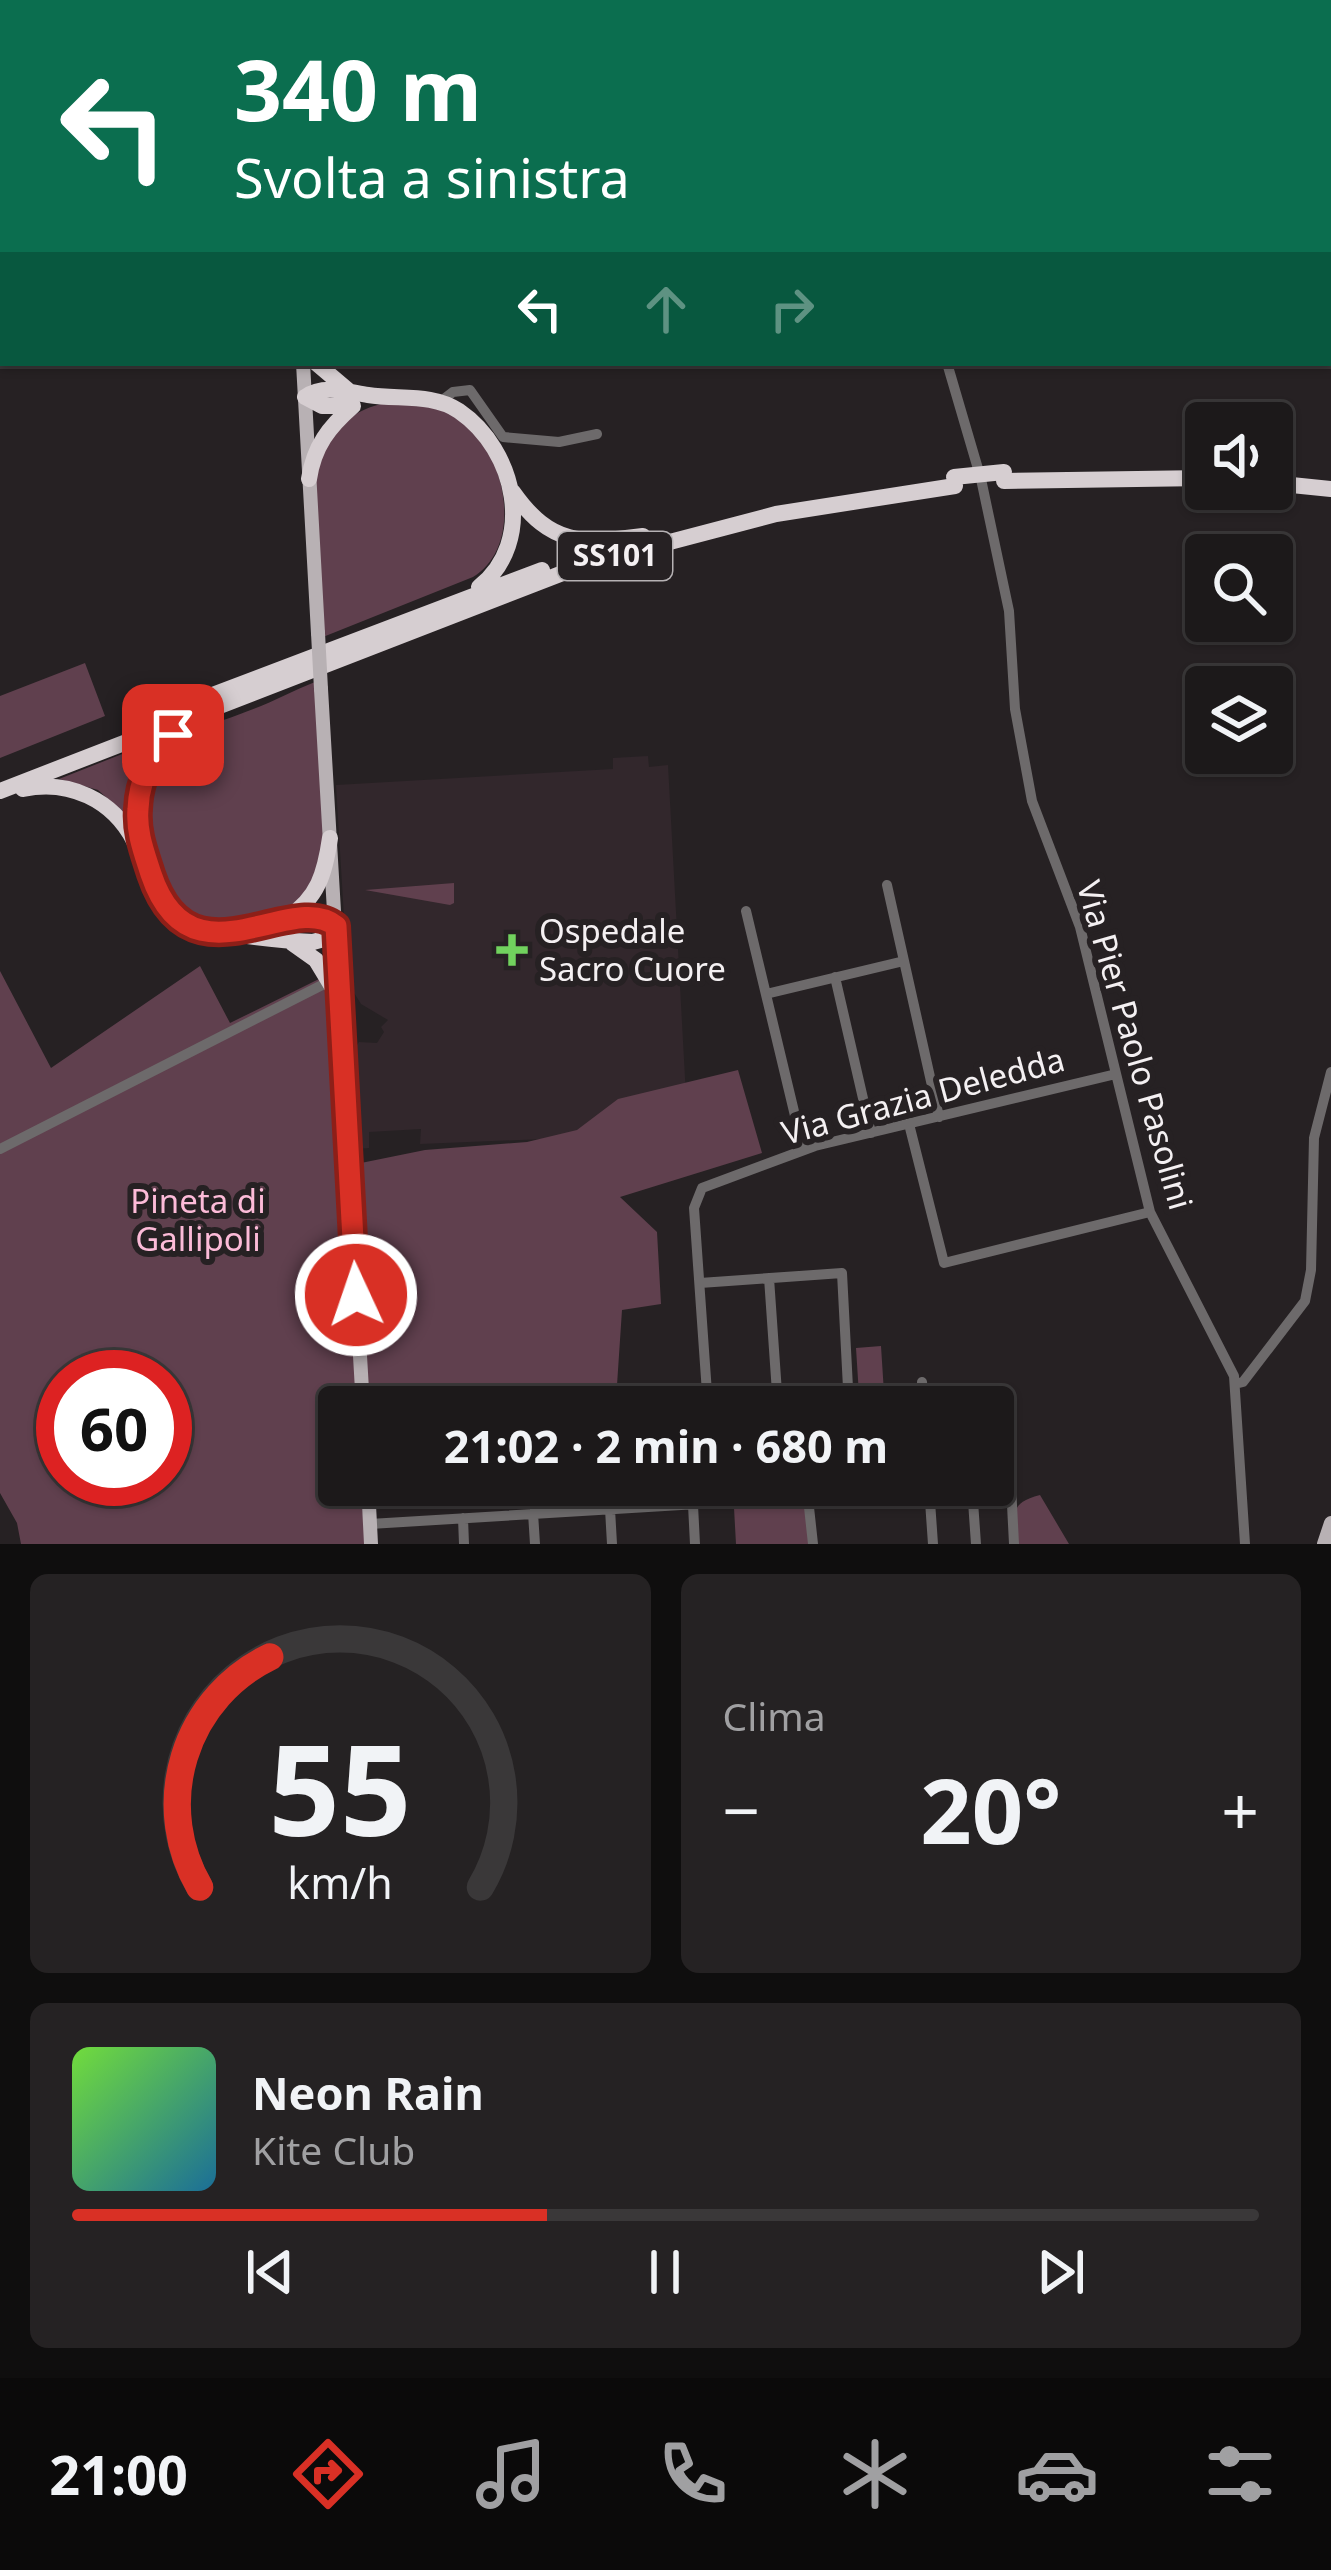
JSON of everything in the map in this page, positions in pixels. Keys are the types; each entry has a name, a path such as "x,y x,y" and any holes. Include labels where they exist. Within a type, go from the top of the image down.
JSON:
{"highway":[{"path":"319,366 351,399"},
{"path":"305,397 321,389 351,399 440,402 458,410 488,438 510,488 534,519 562,536 593,542 643,536"},
{"path":"309,479 325,433 351,399"},
{"name":"SS101","path":"0,780 464,599 643,536 773,506 954,481 1185,474"},
{"path":"1293,478 1331,479"},
{"name":"SS101","path":"0,794 586,564 776,514 954,481"},
{"path":"1293,482 1331,489"},
{"path":"464,599 500,566 511,546 515,528 510,488"},
{"path":"156,889 137,816 142,784 154,756 186,727 289,678"},
{"path":"0,794 52,786 96,800 124,824 156,889 184,920 214,932 320,941 336,926 317,916 236,933"},
{"path":"270,926 296,913 319,888 331,838"},
{"path":"286,939 316,960 339,998"}],"main road":[{"path":"303,366 361,1386"},
{"path":"369,1506 371,1544"},
{"path":"1324,1544 1331,1523"}],"street":[{"name":"Via Pier Paolo Pasolini","path":"948,366 981,479 1009,611 1015,710 1032,801 1080,927 1150,1212 1226,1355 1235,1384 1245,1544"},
{"path":"440,402 453,392 470,390 502,437 559,442 597,434"},
{"path":"886,885 939,1117"},
{"path":"746,911 803,1150"},
{"path":"766,994 904,961"},
{"path":"835,976 871,1132"},
{"path":"0,1149 330,981"},
{"path":"1235,1384 1243,1382 1302,1307 1311,1270 1314,1138 1331,1072"},
{"name":"Via Grazia Deledda","path":"700,1283 694,1208 702,1188 803,1150 1116,1074"},
{"path":"909,1124 944,1263 1150,1212"},
{"path":"706,1386 700,1283 842,1273 848,1386"},
{"path":"770,1278 777,1386"},
{"path":"922,1382 922,1386"},
{"path":"370,1524 672,1506"},
{"path":"693,1506 695,1544"},
{"path":"809,1506 813,1544"},
{"path":"930,1506 933,1544"},
{"path":"973,1506 976,1544"},
{"path":"1012,1506 1014,1544"},
{"path":"610,1509 612,1544"},
{"path":"533,1513 535,1544"},
{"path":"463,1518 464,1544"}],"shaded area":[{"name":"Ospedale Sacro Cuore","path":"648,756 649,767 668,765 688,1133 420,1144 421,1129 369,1132 369,1148 357,1149 352,1053 359,1042 377,1043 388,1020 361,1004 348,983 336,785 613,769 613,758"}],"green space":[{"path":"391,402 447,411 466,423 482,442 502,490 501,540 491,561 473,577 323,637 313,513 318,452 349,418"},
{"path":"85,663 105,716 0,758 0,696"},
{"path":"315,682 324,807 318,877 286,911 268,921 216,925 188,913 166,890 151,861 145,829 147,796 159,766 196,731"},
{"path":"155,741 135,774 127,816 98,790 59,779"},
{"path":"454,883 450,905 365,890"},
{"name":"Pineta di Gallipoli","path":"200,966 230,1023 323,977 334,1023 339,1122 356,1164 425,1150 527,1142 577,1130 618,1099 738,1070 762,1153 620,1197 657,1232 661,1304 622,1310 615,1386 318,1386 318,1506 362,1506 365,1544 21,1544 17,1523 0,1493 0,971 51,1068"},
{"path":"881,1346 884,1386 858,1386 856,1348"},
{"path":"1040,1495 1069,1544 1017,1544 1018,1506"},
{"path":"805,1506 810,1544 736,1544 734,1508"}],"place":[{"name":"Ospedale Sacro Cuore","path":"512,950"}],"route":[{"path":"173,735 147,770 137,816 140,841 163,900 184,920 214,932 236,933 317,916 336,926 356,1295"}]}
